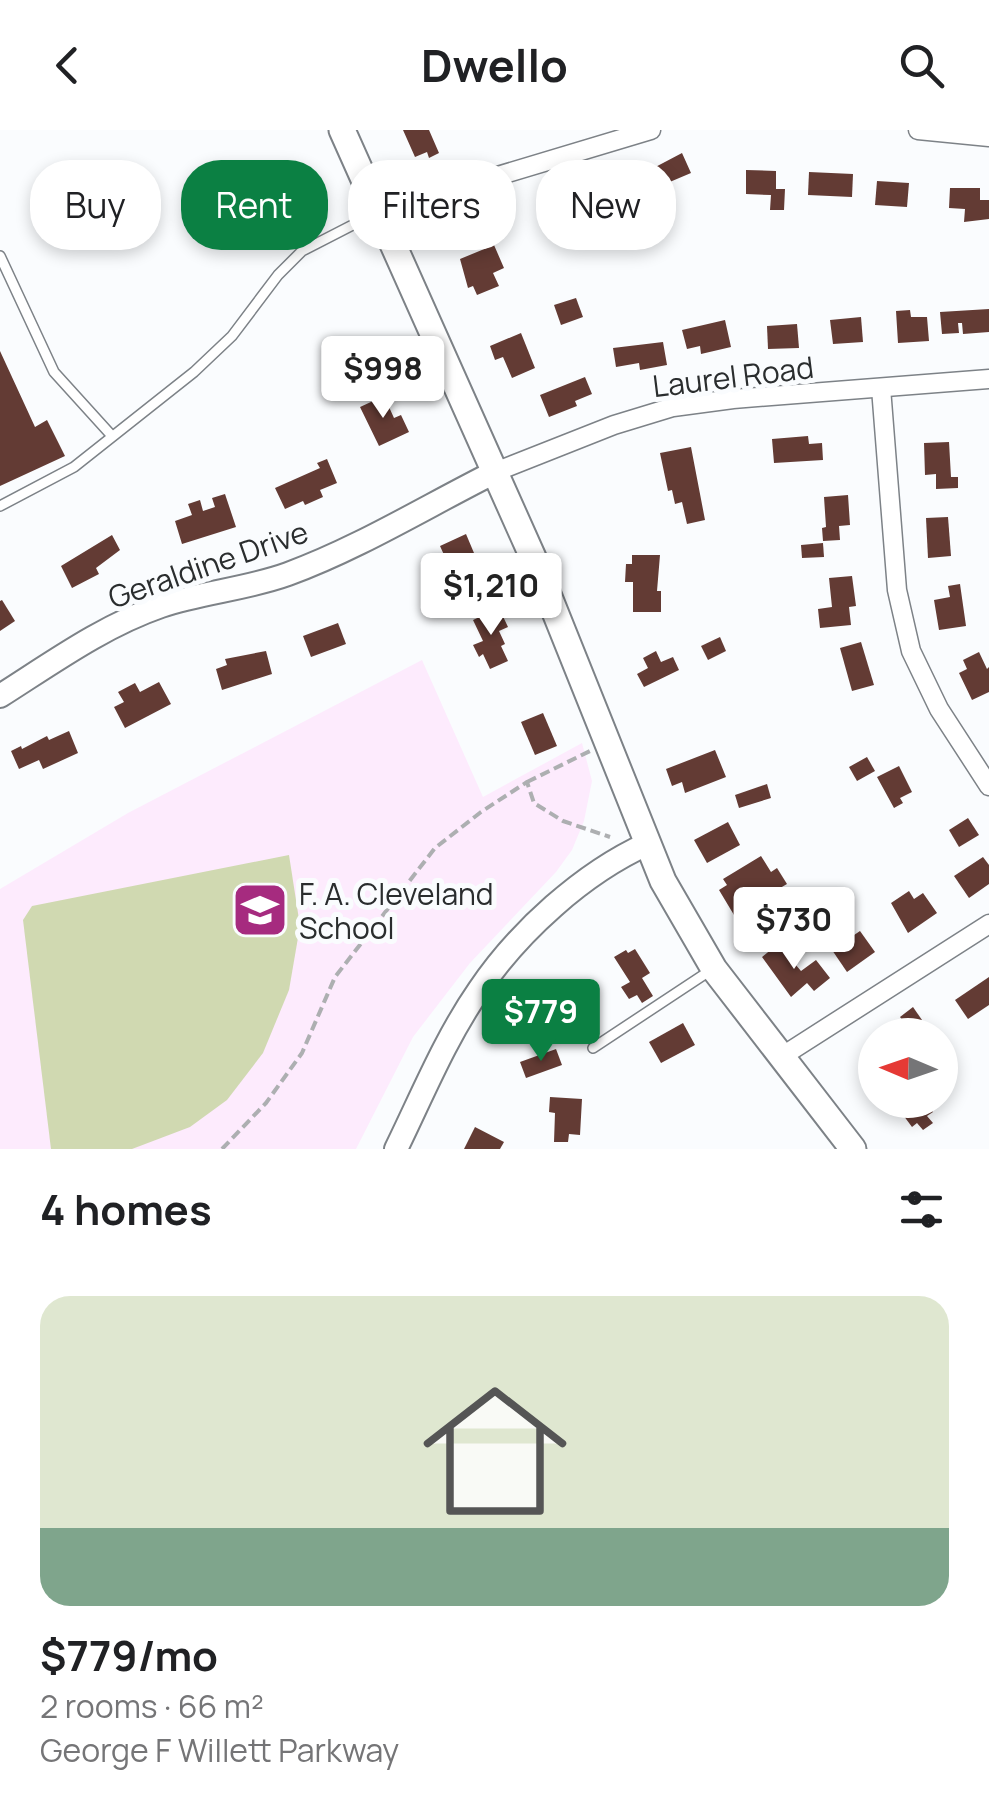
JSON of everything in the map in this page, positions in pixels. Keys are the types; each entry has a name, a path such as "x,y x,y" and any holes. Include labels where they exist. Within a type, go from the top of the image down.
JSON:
{"main road":[{"path":"342,130 356,160"},
{"path":"398,250 678,912 714,969 853,1149"}],"street":[{"path":"516,170 651,130"},
{"path":"918,130 989,137"},
{"name":"Laurel Road","path":"495,472 614,425 673,407 989,379"},
{"path":"881,388 896,590 911,651 939,709 989,786"},
{"name":"Geraldine Drive","path":"0,696 134,616 308,566 495,472"},
{"path":"396,1149 451,1037 488,977 547,915 622,857 647,844"},
{"path":"781,1057 989,924"}],"lane":[{"path":"0,506 74,467 194,372 232,336 278,275 302,251 348,228"},
{"path":"0,256 54,372 112,436"},
{"path":"593,1048 714,969"}],"path":[{"path":"222,1149 266,1103 302,1053 335,977 436,848 480,812 526,782 609,743"},
{"path":"526,782 534,803 563,821 612,838 622,857"}],"shaded area":[{"name":"F. A. Cleveland School","path":"422,660 483,797 582,743 592,781 584,821 572,850 470,963 413,1037 356,1149 0,1149 0,889 128,813"}],"green space":[{"path":"289,855 300,926 289,990 263,1053 227,1100 190,1127 132,1149 51,1149 23,920 32,906"}],"building":[{"path":"403,130 429,130 439,153 429,158 427,152 415,157"},
{"path":"682,153 691,173 676,179 676,160 669,160"},
{"path":"746,170 776,171 776,189 785,189 784,210 770,210 771,195 746,194"},
{"path":"809,172 853,174 852,197 808,195"},
{"path":"877,181 909,183 907,207 875,205"},
{"path":"950,188 980,188 980,200 989,200 989,219 964,222 965,209 949,208"},
{"path":"482,250 496,250 504,268 493,273 499,286 477,295 473,286 468,288 460,259"},
{"path":"576,298 583,317 561,325 554,305"},
{"path":"989,309 989,332 963,334 962,323 958,323 959,333 942,334 940,312"},
{"path":"910,310 911,317 927,317 929,341 898,343 896,311"},
{"path":"861,317 863,342 833,344 830,320"},
{"path":"725,320 731,347 701,354 700,346 687,349 682,330"},
{"path":"797,324 799,348 768,349 767,326"},
{"path":"521,333 535,368 512,378 503,357 495,360 490,346"},
{"path":"663,342 667,365 640,370 639,363 616,367 613,348"},
{"path":"0,351 35,427 47,420 65,456 0,486"},
{"path":"585,377 592,394 575,401 577,406 549,417 540,395"},
{"path":"384,396 394,418 401,415 409,432 379,446 360,407"},
{"path":"808,436 809,444 822,443 823,460 774,463 772,439"},
{"path":"949,442 951,477 958,477 958,488 936,489 936,474 925,475 924,443"},
{"path":"691,447 705,520 687,524 682,502 675,504 672,490 668,491 660,453"},
{"path":"327,459 337,483 320,490 323,497 285,509 275,488 320,468 317,463"},
{"path":"225,494 236,527 182,544 175,521 192,515 188,504 200,500 203,511 215,507 212,498"},
{"path":"848,495 850,525 839,526 840,540 823,541 824,497"},
{"path":"948,517 951,556 928,558 926,518"},
{"path":"466,534 474,553 465,557 475,589 457,598 441,570 449,566 440,546"},
{"path":"112,535 120,550 96,568 99,574 72,588 61,566"},
{"path":"823,543 824,557 802,558 801,545"},
{"path":"632,555 660,555 657,591 661,591 661,612 633,612 633,582 625,582 626,564 632,564"},
{"path":"852,576 856,606 849,607 851,625 820,628 818,609 832,607 829,578"},
{"path":"960,584 966,626 939,630 934,600 950,597 948,586"},
{"path":"0,601 15,621 0,631"},
{"path":"499,608 508,627 499,631 508,661 490,669 473,645 483,641 473,620"},
{"path":"338,623 346,644 311,657 303,636"},
{"path":"720,637 726,651 708,660 701,646"},
{"path":"861,642 874,685 852,691 840,648"},
{"path":"266,651 272,674 222,690 216,669 227,665 225,659"},
{"path":"656,651 661,662 673,657 679,670 644,687 637,674 648,668 643,658"},
{"path":"979,652 989,667 989,692 972,700 959,673 967,669 963,660"},
{"path":"159,682 171,704 125,728 114,707 124,702 118,692 135,683 140,692"},
{"path":"543,713 557,746 535,755 521,722"},
{"path":"69,731 78,753 43,769 39,760 19,769 11,751"},
{"path":"715,750 726,777 685,793 682,782 672,786 666,769"},
{"path":"867,757 875,771 857,781 849,767"},
{"path":"899,766 912,792 900,798 903,803 894,808 877,777"},
{"path":"767,784 771,798 739,808 735,795"},
{"path":"968,818 979,835 959,847 949,830"},
{"path":"728,822 740,845 707,863 694,840"},
{"path":"761,856 771,872 777,868 787,884 734,915 719,890 727,885 723,879"},
{"path":"983,857 989,865 989,884 969,898 954,876"},
{"path":"909,891 914,899 923,893 937,913 908,933 891,903"},
{"path":"860,931 875,952 847,972 832,950"},
{"path":"778,944 801,971 816,960 830,978 814,991 807,983 791,997 762,957"},
{"path":"635,949 650,973 642,978 653,996 642,1003 637,995 629,999 621,987 630,982 614,957"},
{"path":"989,977 989,1005 968,1019 955,1000"},
{"path":"913,1007 921,1018 901,1018"},
{"path":"683,1023 695,1045 661,1063 649,1042"},
{"path":"556,1049 562,1065 526,1078 520,1062"},
{"path":"550,1097 582,1099 580,1135 569,1134 568,1142 554,1142 555,1113 549,1112"},
{"path":"905,1118 929,1118 933,1123 923,1130 917,1123 912,1127"},
{"path":"475,1127 504,1142 500,1149 464,1149"}],"place":[{"name":"F. A. Cleveland School","path":"260,910"}]}
